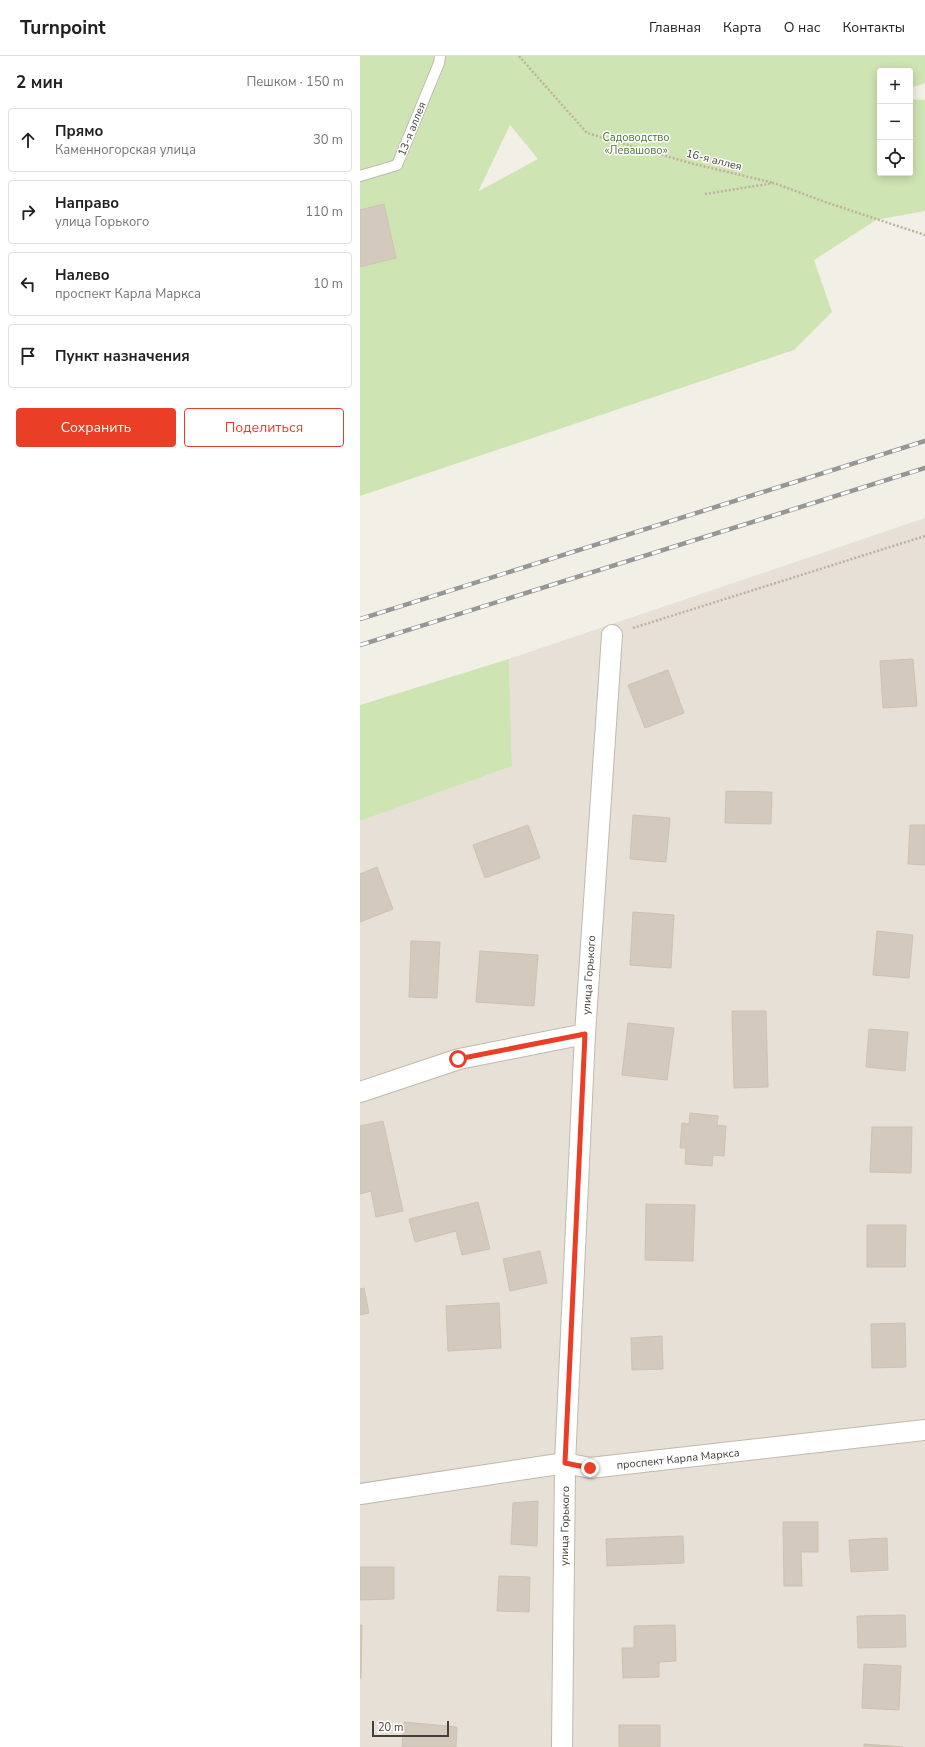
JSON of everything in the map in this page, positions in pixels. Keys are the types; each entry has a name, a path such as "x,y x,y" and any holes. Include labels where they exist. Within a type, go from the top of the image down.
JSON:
{"street":[{"name":"улица Горького","path":"562,1747 565,1463 585,1034 612,635"},
{"path":"360,1092 458,1059 585,1034"},
{"name":"проспект Карла Маркса","path":"360,1494 565,1463 590,1468 925,1430"}],"lane":[{"name":"13-я аллея","path":"360,176 397,165 439,63 440,56"}],"path":[{"name":"16-я аллея","path":"519,56 587,133 690,163 774,183 828,203 925,235"},
{"path":"705,194 774,183"},
{"path":"612,635 925,536"}],"shaded area":[{"path":"925,518 925,1747 360,1747 360,821 512,766 509,659"}],"green space":[{"name":"Садоводство «Левашово»","path":"360,56 925,56 925,83 913,87 913,68 877,68 876,97 877,176 913,176 913,99 925,100 925,211 876,220 814,260 832,312 794,350 360,496","holes":["510,125 538,159 479,190"]},
{"path":"509,659 512,766 360,821 360,705"}],"building":[{"path":"384,204 396,258 360,267 360,210"},
{"path":"913,659 917,706 883,708 880,661"},
{"path":"668,670 684,713 645,728 628,685"},
{"path":"726,791 772,792 771,824 725,823"},
{"path":"633,815 670,818 666,862 630,859"},
{"path":"528,825 540,858 485,878 473,845"},
{"path":"910,825 925,825 925,865 908,864"},
{"path":"377,867 393,909 360,922 360,874"},
{"path":"633,912 674,915 671,968 630,965"},
{"path":"877,931 913,935 909,978 873,975"},
{"path":"411,941 440,942 437,998 409,997"},
{"path":"480,951 538,955 534,1006 476,1002"},
{"path":"732,1011 766,1011 768,1087 734,1088"},
{"path":"628,1023 674,1028 667,1080 622,1075"},
{"path":"869,1029 908,1032 905,1071 866,1067"},
{"path":"690,1113 718,1116 717,1125 726,1126 724,1156 713,1155 712,1166 685,1164 686,1148 680,1148 682,1123 689,1124"},
{"path":"383,1121 403,1211 376,1217 371,1191 360,1194 360,1126"},
{"path":"872,1127 912,1127 911,1173 870,1172"},
{"path":"478,1202 490,1249 462,1255 456,1231 415,1242 409,1219"},
{"path":"646,1204 695,1205 693,1261 645,1260"},
{"path":"867,1225 906,1225 905,1267 867,1267"},
{"path":"540,1251 547,1283 510,1291 503,1259"},
{"path":"364,1288 369,1313 360,1315 360,1289"},
{"path":"499,1303 501,1348 448,1351 446,1306"},
{"path":"905,1323 906,1367 872,1368 871,1324"},
{"path":"662,1336 663,1369 632,1370 631,1338"},
{"path":"538,1501 537,1546 511,1544 513,1503"},
{"path":"783,1522 818,1522 818,1552 801,1552 802,1586 784,1586"},
{"path":"683,1536 684,1563 607,1566 606,1539"},
{"path":"887,1538 888,1570 851,1572 849,1540"},
{"path":"360,1567 394,1567 394,1599 360,1600"},
{"path":"499,1576 530,1577 529,1612 497,1611"},
{"path":"905,1615 906,1647 858,1648 857,1616"},
{"path":"360,1625 362,1625 361,1678 360,1678"},
{"path":"675,1625 676,1661 659,1662 659,1677 623,1678 622,1648 634,1648 634,1626"},
{"path":"864,1664 901,1666 899,1710 862,1708"},
{"path":"404,1722 457,1727 456,1747 402,1747"},
{"path":"619,1725 660,1725 660,1747 619,1747"},
{"path":"864,1744 903,1747 864,1747"}],"railway":[{"path":"360,619 925,441"},
{"path":"360,645 925,468"}],"route":[{"path":"458,1059 585,1034 565,1463 590,1468"}]}
